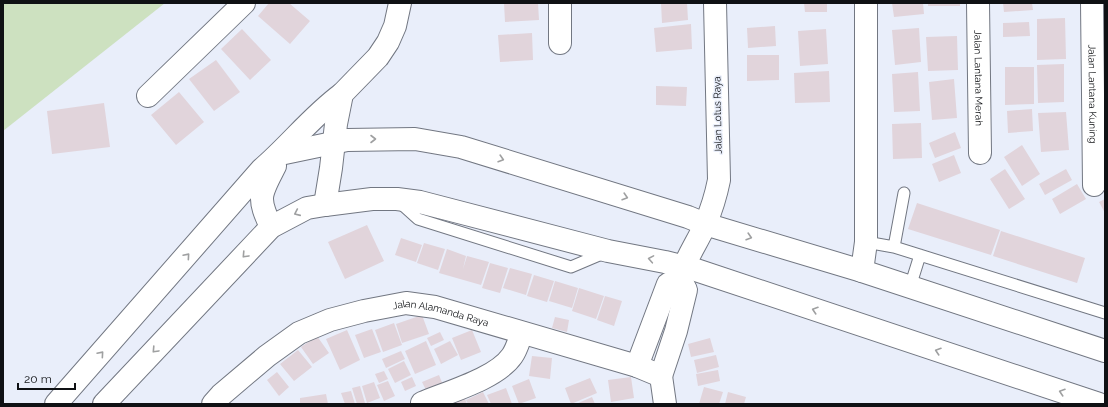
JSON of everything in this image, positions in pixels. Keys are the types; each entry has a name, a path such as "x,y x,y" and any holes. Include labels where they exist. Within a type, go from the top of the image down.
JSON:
{"street":[{"path":"148,96 244,3"},
{"path":"56,404 262,169 280,154 323,108 342,94 378,58 388,42 395,26 400,3"},
{"path":"560,3 560,43"},
{"name":"Jalan Lotus Raya","path":"681,272 705,224 719,180 715,3"},
{"path":"862,271 866,242 866,3"},
{"name":"Jalan Lantana Merah","path":"978,3 980,153"},
{"name":"Jalan Lantana Kuning","path":"1092,3 1094,185"},
{"path":"325,205 335,142 336,124 342,94"},
{"path":"280,154 335,142 362,139 415,139 461,147 688,217 705,224 862,271 1105,352"},
{"path":"272,227 263,208 261,198 280,154"},
{"path":"104,404 272,227 307,208 372,199 396,199 420,202 608,251 681,272 1099,404"},
{"path":"638,366 668,284 681,272"},
{"path":"665,404 661,376 676,331 686,290 681,272"},
{"name":"Jalan Alamanda Raya","path":"213,404 221,394 267,356 299,334 330,320 364,311 406,303 435,307 638,366 661,376"},
{"path":"422,403 480,379 502,367 513,355 522,333"}],"lane":[{"path":"894,247 904,193"},
{"path":"866,242 894,247 1105,313"},
{"path":"910,287 920,255"}],"green space":[{"path":"3,3 165,3 3,131"}],"building":[{"path":"269,3 289,3 310,21 290,44 258,16"},
{"path":"504,3 538,3 539,20 505,22"},
{"path":"661,3 687,3 688,20 662,23"},
{"path":"804,3 827,3 827,12 805,12"},
{"path":"892,3 923,3 924,14 894,17"},
{"path":"928,3 960,3 960,6 928,6"},
{"path":"1003,3 1032,3 1033,10 1004,12"},
{"path":"1065,18 1066,59 1037,60 1037,19"},
{"path":"1029,22 1030,36 1003,37 1003,23"},
{"path":"691,24 692,49 656,52 654,28"},
{"path":"775,26 776,46 748,48 747,28"},
{"path":"919,28 921,62 895,65 892,30"},
{"path":"242,29 271,60 250,80 221,49"},
{"path":"826,29 828,64 800,66 798,31"},
{"path":"532,33 533,60 500,62 498,35"},
{"path":"957,36 958,70 928,71 926,37"},
{"path":"747,55 779,55 779,80 747,81"},
{"path":"216,60 240,92 214,111 189,79"},
{"path":"1064,64 1064,102 1038,103 1037,65"},
{"path":"1005,67 1034,67 1034,104 1005,105"},
{"path":"829,71 830,102 795,103 794,73"},
{"path":"918,72 920,111 894,112 892,74"},
{"path":"954,79 957,118 932,120 929,82"},
{"path":"656,86 687,87 686,106 656,105"},
{"path":"179,92 204,122 176,145 151,115"},
{"path":"104,103 110,147 52,154 47,111"},
{"path":"1032,109 1033,131 1008,133 1007,111"},
{"path":"1066,112 1069,150 1041,152 1038,113"},
{"path":"921,123 922,158 893,159 892,124"},
{"path":"955,132 961,148 935,158 929,143"},
{"path":"1022,145 1040,174 1022,186 1004,157"},
{"path":"954,155 961,173 939,182 932,164"},
{"path":"1005,169 1025,199 1009,209 990,179"},
{"path":"1066,169 1072,180 1045,195 1039,184"},
{"path":"1077,184 1086,199 1060,214 1052,199"},
{"path":"1105,199 1105,213 1099,202"},
{"path":"917,203 1000,230 991,255 908,229"},
{"path":"367,225 384,261 345,279 328,242"},
{"path":"1001,231 1085,258 1077,283 993,256"},
{"path":"401,238 422,245 416,262 395,255"},
{"path":"424,243 445,249 438,270 417,263"},
{"path":"447,249 466,256 463,269 467,256 489,262 481,285 439,273"},
{"path":"490,263 508,268 500,293 482,288"},
{"path":"510,268 532,274 526,295 503,288"},
{"path":"534,275 554,281 547,302 527,296"},
{"path":"555,281 578,288 572,308 549,301"},
{"path":"579,288 604,296 596,319 572,311"},
{"path":"605,296 622,301 614,326 597,320"},
{"path":"422,315 429,334 402,343 396,324"},
{"path":"555,317 569,320 567,332 552,328"},
{"path":"394,323 402,345 383,352 375,330"},
{"path":"372,329 381,352 364,358 355,335"},
{"path":"347,330 360,360 340,370 326,339"},
{"path":"472,330 481,352 461,360 452,338"},
{"path":"440,332 444,340 431,346 427,338"},
{"path":"317,336 329,353 313,364 301,347"},
{"path":"710,338 714,352 691,357 688,344"},
{"path":"426,341 436,365 415,374 405,351"},
{"path":"450,341 458,355 441,364 434,349"},
{"path":"298,350 312,367 294,381 280,364"},
{"path":"401,351 405,359 386,368 382,359"},
{"path":"716,355 719,367 697,373 694,360"},
{"path":"532,356 552,358 550,379 529,376"},
{"path":"404,361 411,375 395,383 388,369"},
{"path":"718,370 720,381 698,386 696,374"},
{"path":"384,371 388,379 379,383 375,374"},
{"path":"277,372 289,387 279,396 267,380"},
{"path":"439,375 443,385 427,392 422,382"},
{"path":"412,377 416,386 405,391 401,382"},
{"path":"631,377 634,398 611,402 608,380"},
{"path":"590,378 597,393 571,404 565,388"},
{"path":"529,379 536,398 519,404 512,386"},
{"path":"388,381 395,396 384,401 377,385"},
{"path":"374,382 380,398 367,403 362,386"},
{"path":"360,386 365,403 357,404 352,388"},
{"path":"704,387 723,392 719,404 699,404"},
{"path":"506,388 512,404 491,404 487,395"},
{"path":"351,391 355,404 345,404 341,393"},
{"path":"483,392 489,404 468,404 466,400"},
{"path":"728,392 746,397 744,404 725,404"},
{"path":"326,394 328,404 300,404 300,398"},
{"path":"464,396 467,404 446,404"},
{"path":"592,397 595,404 576,404"}]}
